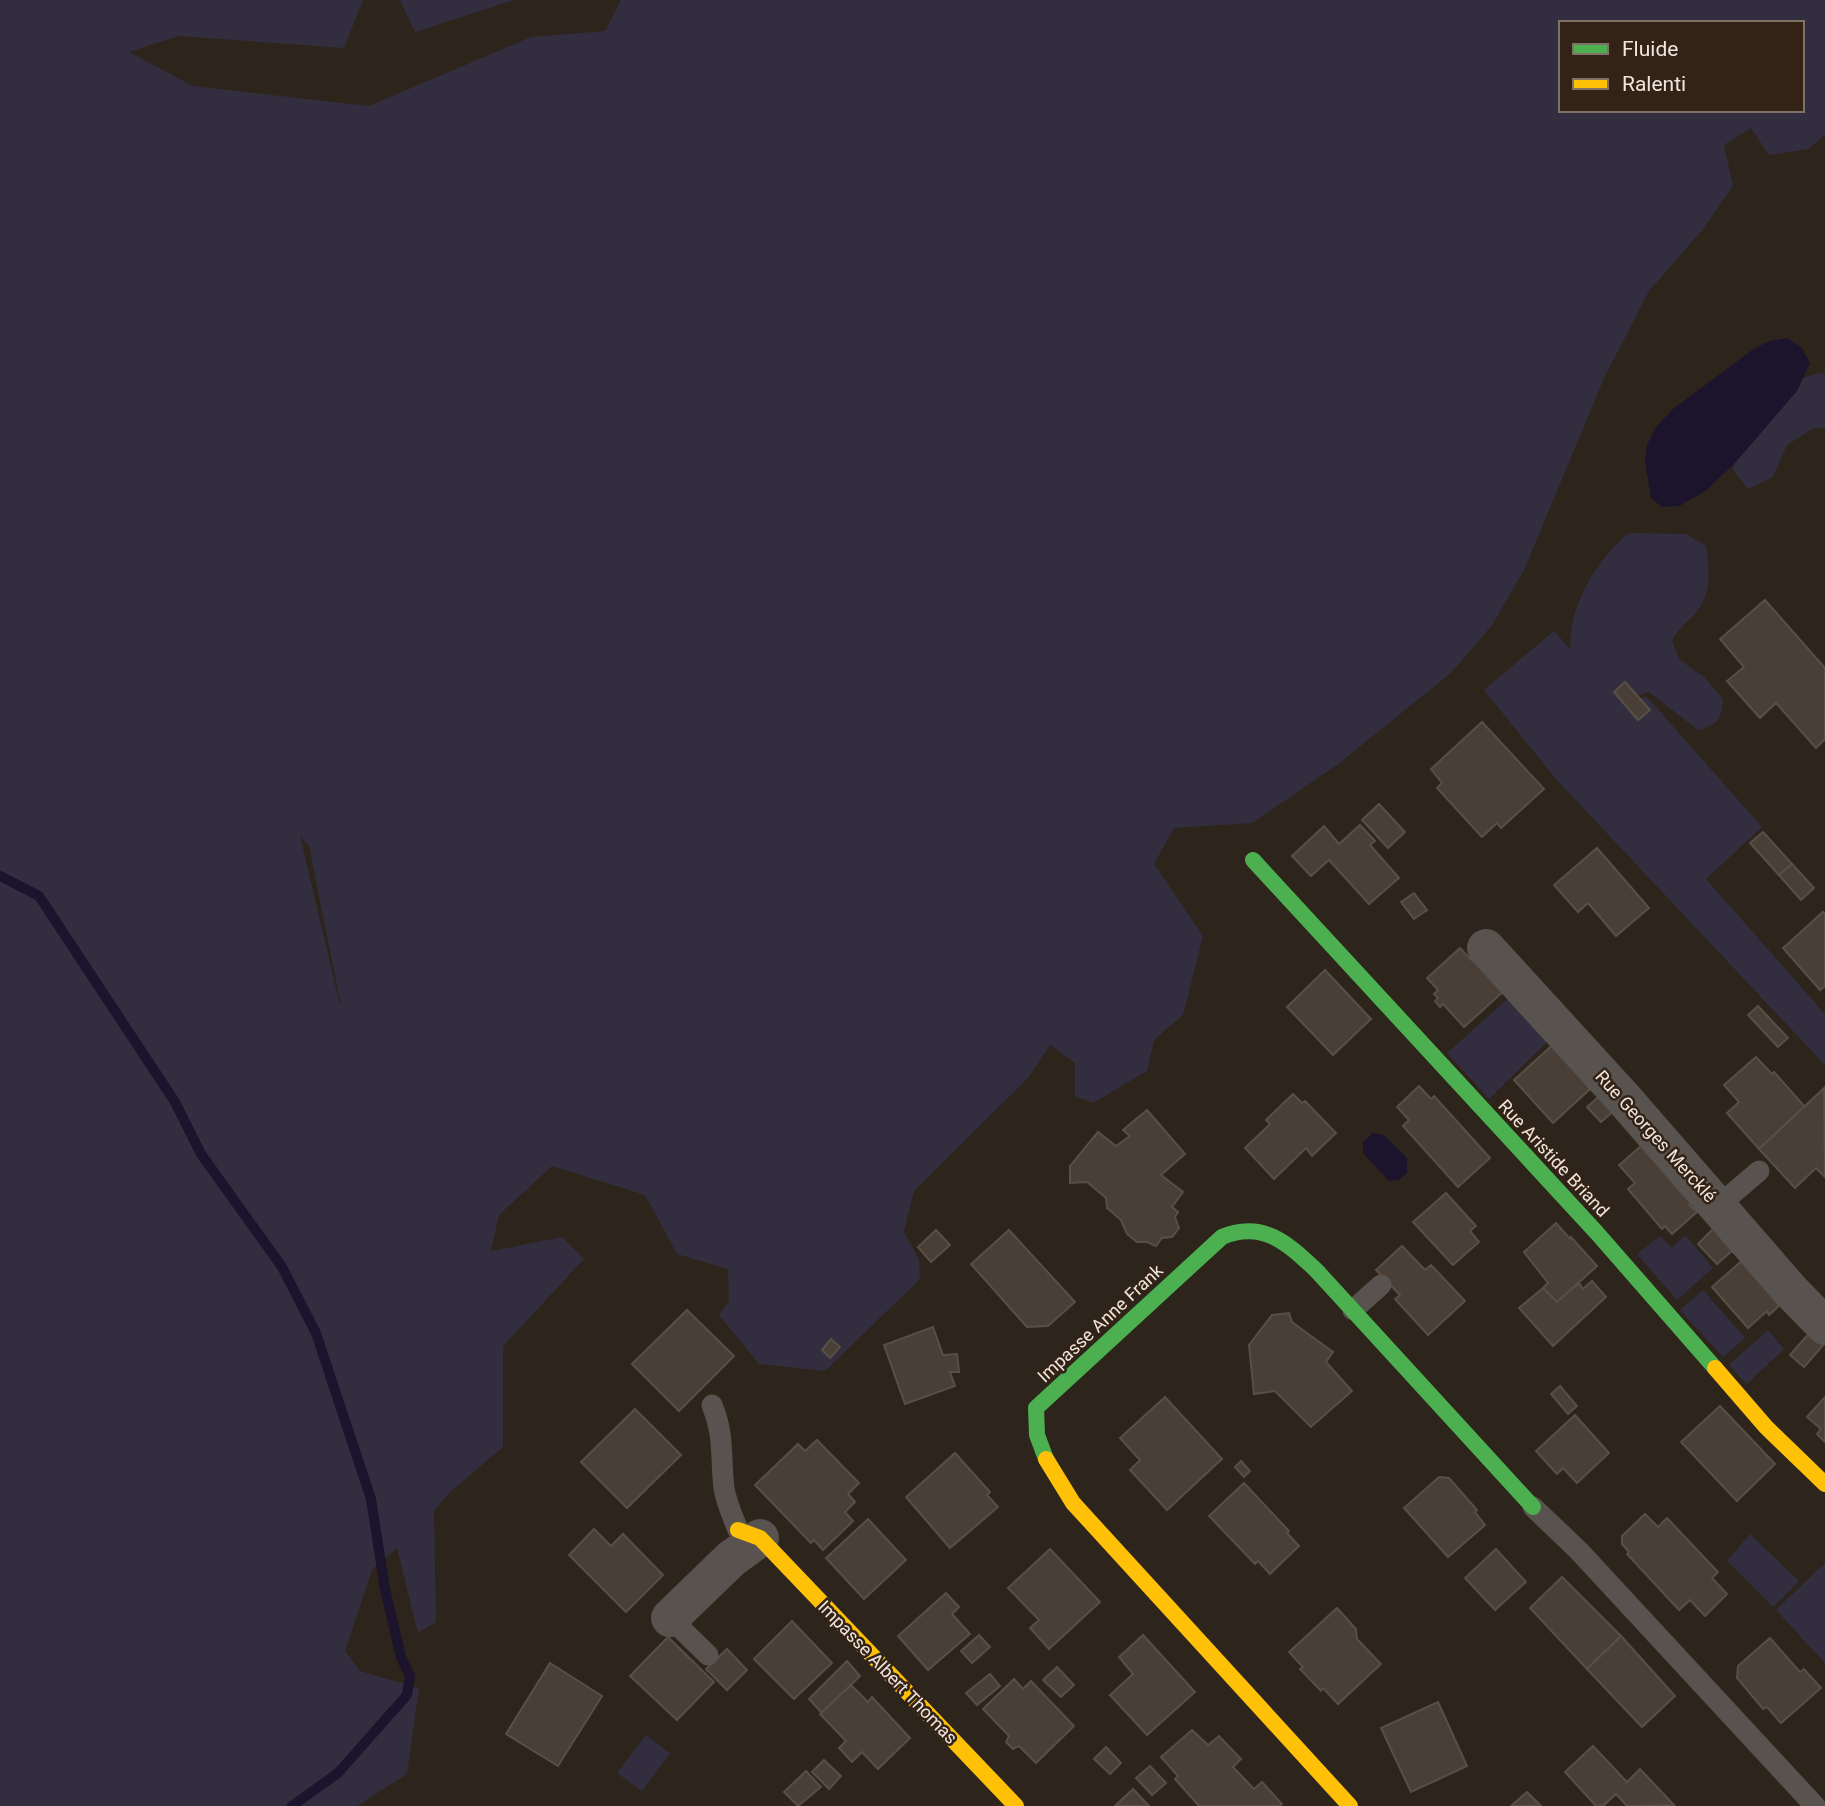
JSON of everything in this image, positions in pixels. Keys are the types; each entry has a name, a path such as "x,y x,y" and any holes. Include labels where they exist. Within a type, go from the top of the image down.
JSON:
{"street":[{"name":"Rue Aristide Briand","path":"1253,860 1597,1233 1766,1427 1825,1483"},
{"name":"Rue Georges Mercklé","path":"1486,948 1625,1099 1790,1290 1825,1326"},
{"name":"Impasse Anne Frank","path":"1350,1806 1073,1503 1041,1449 1034,1427 1036,1408 1222,1237 1242,1229 1263,1232 1281,1241 1306,1261 1533,1507"},
{"path":"670,1618 731,1559 749,1534"},
{"name":"Impasse Albert Thomas","path":"749,1534 1016,1806"}],"lane":[{"path":"1718,1206 1759,1171"},
{"path":"1353,1310 1381,1285"},
{"path":"712,1405 722,1438 725,1493 749,1534"},
{"path":"1533,1507 1579,1551 1815,1806"},
{"path":"670,1618 708,1655"}],"shaded area":[{"path":"0,0 363,0 344,48 179,36 129,52 193,86 369,106 531,37 605,31 621,0 1825,0 1825,134 1809,149 1769,155 1751,128 1724,145 1733,186 1703,229 1649,291 1605,376 1524,570 1492,625 1451,673 1337,765 1252,823 1174,828 1154,864 1203,936 1183,1015 1154,1040 1147,1071 1093,1103 1075,1096 1075,1063 1050,1045 1028,1078 914,1191 904,1232 919,1260 920,1279 825,1371 759,1364 719,1315 729,1301 728,1269 677,1254 645,1195 552,1166 499,1215 491,1251 562,1237 584,1259 503,1346 503,1447 450,1492 434,1511 436,1622 418,1633 397,1548 372,1570 345,1651 360,1671 419,1688 407,1774 357,1806 0,1806","holes":["300,836 309,846 341,1005"]},
{"path":"400,0 514,0 415,32"},
{"path":"1787,338 1801,347 1810,363 1797,391 1735,463 1704,492 1679,506 1662,507 1651,498 1645,461 1647,445 1656,427 1673,409 1755,348 1770,341"},
{"path":"1825,374 1825,428 1814,428 1787,445 1773,477 1748,489 1733,470 1737,449 1752,425 1803,378"},
{"path":"1629,533 1686,534 1706,546 1709,577 1704,599 1672,641 1680,660 1704,677 1723,699 1718,720 1698,730 1649,692 1621,700 1647,697 1762,827 1706,879 1825,1014 1825,1065 1555,778 1484,690 1554,631 1570,649 1572,624 1587,584 1602,561"},
{"path":"1511,996 1551,1038 1489,1099 1447,1053"},
{"path":"1373,1133 1384,1135 1407,1158 1407,1173 1399,1180 1389,1181 1363,1153 1363,1142"},
{"path":"1685,1235 1713,1268 1677,1300 1637,1254 1660,1236 1672,1248"},
{"path":"1703,1290 1745,1338 1723,1357 1680,1310"},
{"path":"1768,1330 1784,1349 1747,1384 1729,1365"},
{"path":"1750,1534 1799,1581 1773,1607 1727,1561"},
{"path":"1825,1563 1825,1663 1776,1610"},
{"path":"646,1735 670,1753 642,1791 617,1773"}],"building":[{"path":"1765,600 1825,668 1825,739 1816,748 1776,703 1760,718 1727,681 1744,667 1720,639"},
{"path":"1625,682 1650,710 1638,720 1614,692"},
{"path":"1482,722 1544,789 1501,828 1497,823 1482,837 1437,788 1442,783 1431,769"},
{"path":"1379,804 1405,832 1388,848 1362,820"},
{"path":"1360,825 1375,841 1370,845 1399,878 1369,904 1329,860 1311,876 1292,856 1324,826 1339,844"},
{"path":"1763,832 1792,864 1779,875 1750,843"},
{"path":"1597,848 1649,908 1616,936 1588,903 1578,912 1554,885"},
{"path":"1792,864 1814,888 1801,900 1779,875"},
{"path":"1414,893 1427,910 1414,919 1401,902"},
{"path":"1823,912 1825,986 1820,990 1783,948"},
{"path":"1460,948 1471,960 1474,958 1504,991 1464,1027 1443,1004 1440,1007 1435,1001 1438,998 1434,994 1438,990 1427,978"},
{"path":"1325,970 1371,1019 1333,1055 1287,1007"},
{"path":"1758,1006 1788,1038 1778,1047 1748,1015"},
{"path":"1557,1041 1590,1089 1553,1123 1514,1080"},
{"path":"1756,1057 1772,1074 1774,1072 1805,1107 1759,1149 1727,1113 1739,1102 1724,1085"},
{"path":"1419,1086 1431,1099 1434,1096 1490,1158 1458,1187 1403,1126 1409,1120 1397,1107"},
{"path":"1824,1088 1825,1177 1816,1168 1795,1188 1759,1149"},
{"path":"1603,1093 1617,1108 1601,1122 1587,1107"},
{"path":"1293,1094 1302,1103 1305,1101 1336,1133 1312,1156 1306,1148 1274,1179 1245,1148 1270,1124 1266,1120"},
{"path":"1147,1110 1185,1154 1161,1175 1183,1192 1172,1207 1178,1212 1175,1217 1179,1228 1172,1237 1162,1238 1156,1246 1137,1242 1127,1234 1121,1220 1107,1208 1106,1198 1087,1182 1070,1183 1070,1166 1098,1132 1116,1146 1130,1136 1123,1130"},
{"path":"1648,1140 1694,1200 1689,1205 1697,1212 1672,1234 1665,1226 1662,1229 1628,1189 1635,1183 1619,1165"},
{"path":"1446,1193 1476,1226 1470,1231 1479,1242 1453,1265 1413,1222"},
{"path":"1556,1223 1597,1266 1557,1302 1543,1288 1548,1283 1524,1252"},
{"path":"1714,1228 1734,1249 1717,1264 1698,1244"},
{"path":"936,1230 950,1245 931,1262 918,1247"},
{"path":"1009,1230 1075,1302 1048,1326 1027,1327 971,1264"},
{"path":"1402,1246 1425,1270 1431,1265 1465,1301 1428,1335 1395,1299 1400,1295 1376,1270"},
{"path":"1745,1258 1780,1305 1769,1315 1767,1311 1748,1328 1712,1287"},
{"path":"1592,1281 1606,1297 1553,1346 1519,1308 1543,1288 1557,1302 1579,1283 1583,1289"},
{"path":"687,1310 734,1356 679,1411 632,1364"},
{"path":"1289,1313 1292,1322 1333,1352 1326,1362 1352,1391 1311,1427 1275,1391 1254,1394 1249,1345 1272,1315"},
{"path":"933,1327 943,1355 957,1354 959,1372 950,1372 955,1386 905,1404 884,1345"},
{"path":"1812,1330 1825,1343 1804,1367 1790,1355"},
{"path":"831,1339 840,1347 830,1358 822,1350"},
{"path":"1560,1386 1577,1406 1568,1414 1551,1394"},
{"path":"1165,1397 1222,1459 1167,1510 1130,1470 1140,1460 1120,1438"},
{"path":"1825,1397 1825,1442 1817,1434 1821,1429 1807,1417"},
{"path":"1720,1406 1775,1464 1737,1501 1681,1442"},
{"path":"635,1409 681,1455 627,1508 581,1462"},
{"path":"1575,1415 1609,1453 1577,1483 1563,1468 1557,1474 1536,1451"},
{"path":"817,1440 859,1483 848,1494 855,1502 845,1512 853,1521 823,1550 814,1540 811,1543 755,1485 798,1444 805,1451"},
{"path":"955,1453 990,1492 987,1495 998,1507 950,1548 906,1497"},
{"path":"1241,1461 1250,1471 1244,1477 1235,1467"},
{"path":"1439,1477 1449,1478 1477,1510 1475,1512 1485,1525 1448,1557 1404,1508"},
{"path":"1244,1483 1289,1531 1287,1533 1299,1546 1270,1574 1258,1561 1255,1564 1209,1516"},
{"path":"1645,1514 1658,1527 1667,1518 1718,1572 1712,1578 1727,1594 1705,1616 1690,1600 1679,1610 1627,1554 1629,1552 1622,1544 1622,1536"},
{"path":"868,1519 906,1560 864,1599 826,1558"},
{"path":"594,1529 611,1546 623,1534 663,1575 626,1612 569,1555"},
{"path":"1050,1549 1100,1602 1049,1649 1030,1628 1039,1620 1008,1588"},
{"path":"1496,1549 1526,1582 1495,1610 1465,1578"},
{"path":"1562,1577 1621,1636 1587,1669 1530,1608"},
{"path":"946,1593 959,1607 952,1614 970,1634 928,1670 898,1636"},
{"path":"1337,1608 1356,1629 1357,1639 1381,1664 1338,1704 1300,1669 1303,1667 1289,1652"},
{"path":"792,1621 832,1663 794,1699 754,1659"},
{"path":"979,1635 990,1647 972,1663 961,1651"},
{"path":"1143,1635 1195,1692 1147,1735 1110,1695 1133,1674 1119,1657"},
{"path":"1621,1636 1675,1696 1642,1727 1587,1669"},
{"path":"668,1637 714,1682 677,1720 630,1676"},
{"path":"1770,1638 1800,1672 1804,1669 1821,1688 1781,1723 1767,1707 1763,1709 1737,1678 1738,1666"},
{"path":"727,1649 747,1670 727,1690 706,1669"},
{"path":"847,1661 860,1676 822,1713 809,1699"},
{"path":"550,1663 602,1696 558,1766 506,1734"},
{"path":"1057,1667 1074,1685 1061,1697 1043,1680"},
{"path":"990,1674 1000,1686 977,1705 966,1693"},
{"path":"1014,1679 1023,1689 1031,1681 1074,1726 1036,1763 1019,1746 1013,1749 1006,1742 1009,1736 983,1709"},
{"path":"851,1685 868,1702 872,1697 910,1738 878,1769 862,1752 852,1762 839,1748 846,1741 820,1714"},
{"path":"1438,1702 1467,1766 1411,1792 1381,1728"},
{"path":"1192,1730 1208,1745 1219,1736 1241,1759 1233,1767 1254,1789 1262,1782 1282,1804 1199,1806 1175,1779 1178,1776 1161,1757"},
{"path":"1593,1746 1627,1782 1640,1769 1674,1805 1627,1806 1616,1794 1603,1806 1596,1806 1565,1772"},
{"path":"1106,1747 1121,1763 1110,1774 1094,1759"},
{"path":"824,1760 841,1776 829,1789 812,1772"},
{"path":"1150,1766 1166,1783 1152,1795 1136,1778"},
{"path":"806,1771 821,1787 798,1806 784,1792"},
{"path":"1133,1789 1149,1806 1115,1806"},
{"path":"1527,1792 1541,1806 1511,1806"}],"waterway":[{"path":"0,876 39,896 175,1102 201,1154 282,1267 316,1333 371,1499 385,1589 401,1657 410,1676 407,1695 338,1773 292,1806"}],"traffic: fast":[{"path":"1253,860 1597,1233 1715,1368"},
{"path":"1046,1459 1037,1435 1036,1408 1222,1237 1250,1231 1274,1237 1316,1270 1533,1507"}],"traffic: slow":[{"path":"1715,1368 1766,1427 1825,1484"},
{"path":"1046,1459 1073,1503 1350,1806"},
{"path":"738,1530 760,1538 1016,1806"}]}
